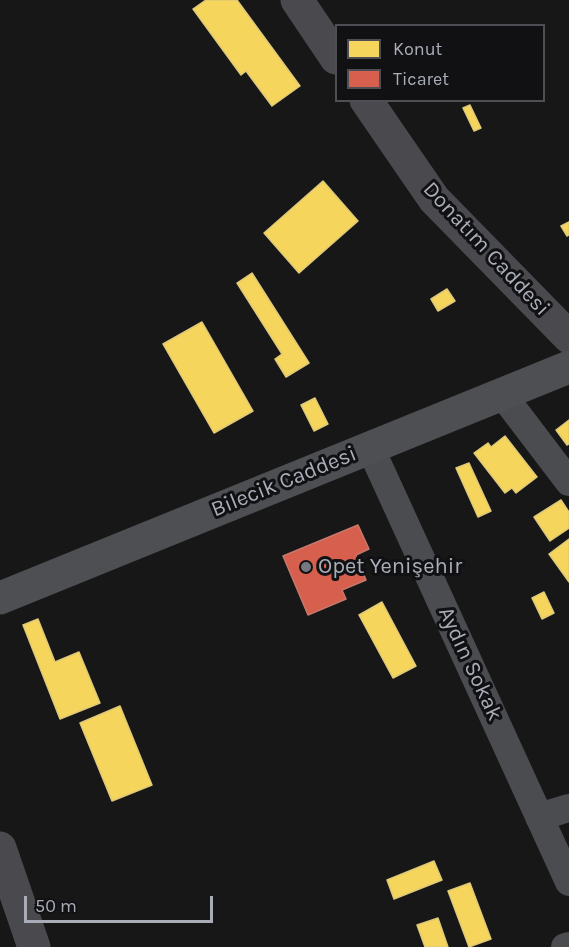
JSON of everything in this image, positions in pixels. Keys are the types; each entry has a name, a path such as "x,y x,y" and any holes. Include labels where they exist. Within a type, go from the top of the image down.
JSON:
{"main road":[{"name":"Bilecik Caddesi","path":"0,598 569,367"}],"street":[{"path":"300,1 335,56"},
{"name":"Donatım Caddesi","path":"367,102 434,199 569,337"},
{"path":"502,394 569,482"},
{"name":"Aydın Sokak","path":"370,447 569,882"},
{"path":"539,817 569,808"},
{"path":"0,848 34,947"}],"building: Konut":[{"path":"206,0 237,0 300,86 272,106 246,71 241,75 193,9"},
{"path":"470,105 481,128 474,131 463,108"},
{"path":"323,181 358,221 299,273 264,233"},
{"path":"569,222 569,235 567,236 561,226"},
{"path":"252,273 309,363 286,377 275,359 282,354 237,283"},
{"path":"447,289 455,301 438,311 431,299"},
{"path":"202,322 253,411 214,433 163,344"},
{"path":"315,398 328,424 314,431 301,405"},
{"path":"569,420 569,444 567,445 556,430"},
{"path":"505,436 537,477 516,493 512,488 505,493 474,453 488,443 491,447"},
{"path":"469,463 491,511 478,517 456,468"},
{"path":"561,500 569,512 569,528 550,541 534,517"},
{"path":"569,539 569,582 549,554"},
{"path":"544,592 554,613 542,619 532,598"},
{"path":"382,602 416,666 393,678 359,615"},
{"path":"38,619 55,662 79,652 100,703 60,719 23,625"},
{"path":"120,706 152,785 112,801 80,723"},
{"path":"434,861 442,880 394,899 387,880"},
{"path":"470,883 491,939 469,947 448,891"},
{"path":"438,918 448,947 425,947 417,925"}],"building: Ticaret":[{"path":"358,525 369,549 356,555 366,580 342,590 346,599 308,615 283,556"}],"place":[{"name":"Opet Yenişehir","path":"306,567"}]}
